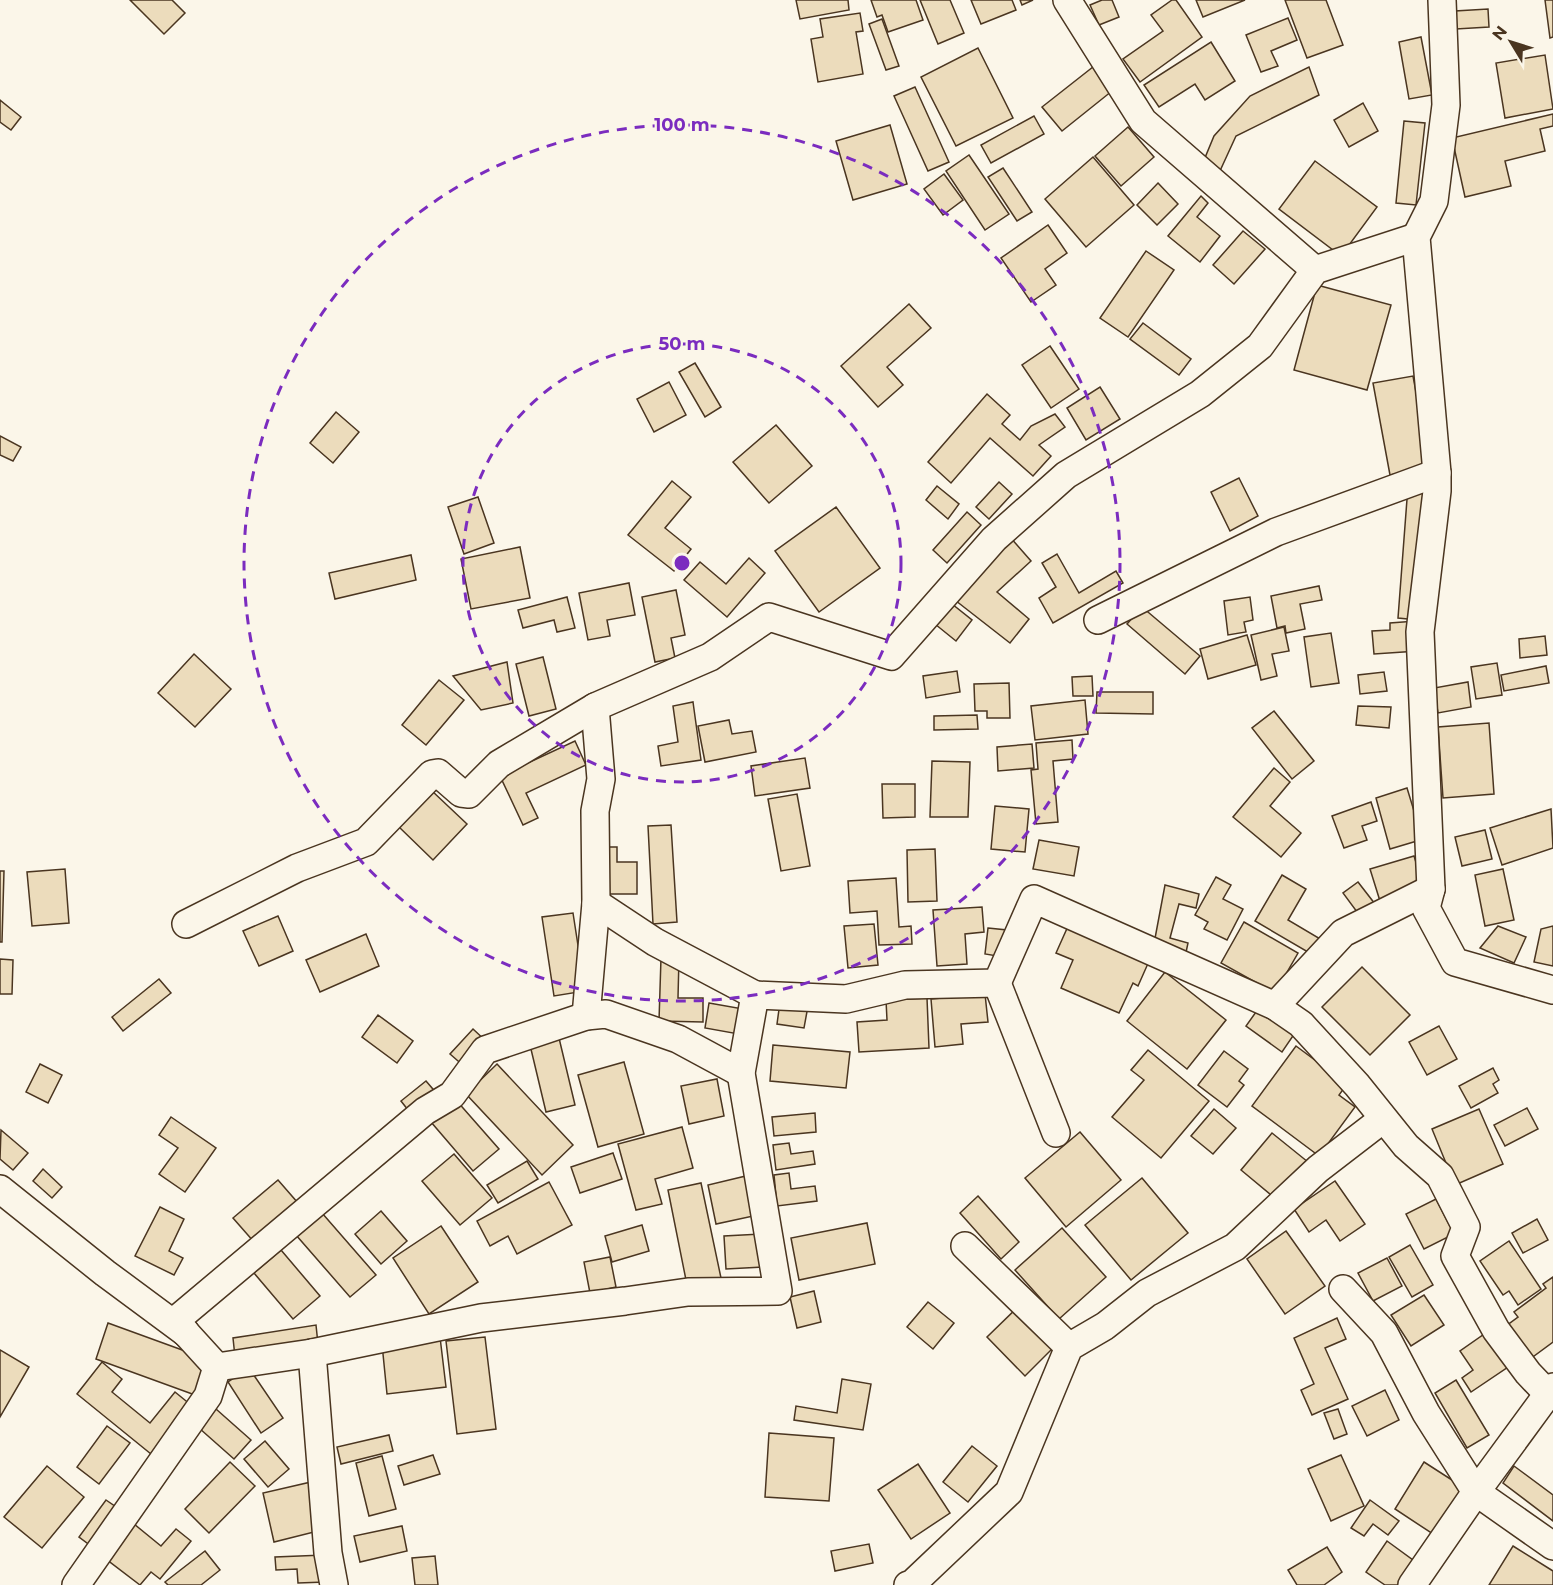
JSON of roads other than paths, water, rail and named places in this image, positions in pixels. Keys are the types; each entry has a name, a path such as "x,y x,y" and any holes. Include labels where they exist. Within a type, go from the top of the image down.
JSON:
{"street":[{"path":"1067,0 1143,121 1316,270"},
{"path":"1442,0 1446,105 1434,201 1416,237 1437,473 1437,491 1420,632 1431,889 1426,908 1455,962 1553,990"},
{"path":"186,924 297,868 366,842 432,774 438,773 461,793 469,794 499,764 595,707 710,657 769,617 891,656 994,539 1066,475 1200,394 1260,346 1316,270 1416,237"},
{"path":"1098,620 1276,532 1437,473"},
{"path":"586,1016 596,903 595,812 601,779 595,707"},
{"path":"1275,1006 1343,933 1431,889"},
{"path":"1056,1133 998,983 1034,899 1275,1006 1301,1024 1357,1085 1406,1146 1440,1176 1466,1227 1455,1256 1496,1330 1528,1373 1550,1390 1412,1585"},
{"path":"596,903 655,942 755,995 846,999 905,986 998,983"},
{"path":"217,1367 312,1353 481,1317 688,1292 778,1291 741,1073 755,995"},
{"path":"217,1367 176,1320 425,1111 452,1095 485,1050 586,1016 606,1014 678,1039 741,1073"},
{"path":"908,1585 912,1584 1009,1492 1069,1347 1105,1326 1148,1293 1235,1247 1318,1169 1383,1119"},
{"path":"0,1189 105,1273 186,1333"},
{"path":"965,1246 1069,1347"},
{"path":"1343,1289 1384,1333 1426,1413 1476,1492 1553,1546"},
{"path":"312,1353 328,1553 334,1585"},
{"path":"76,1585 208,1396 217,1367"}]}
